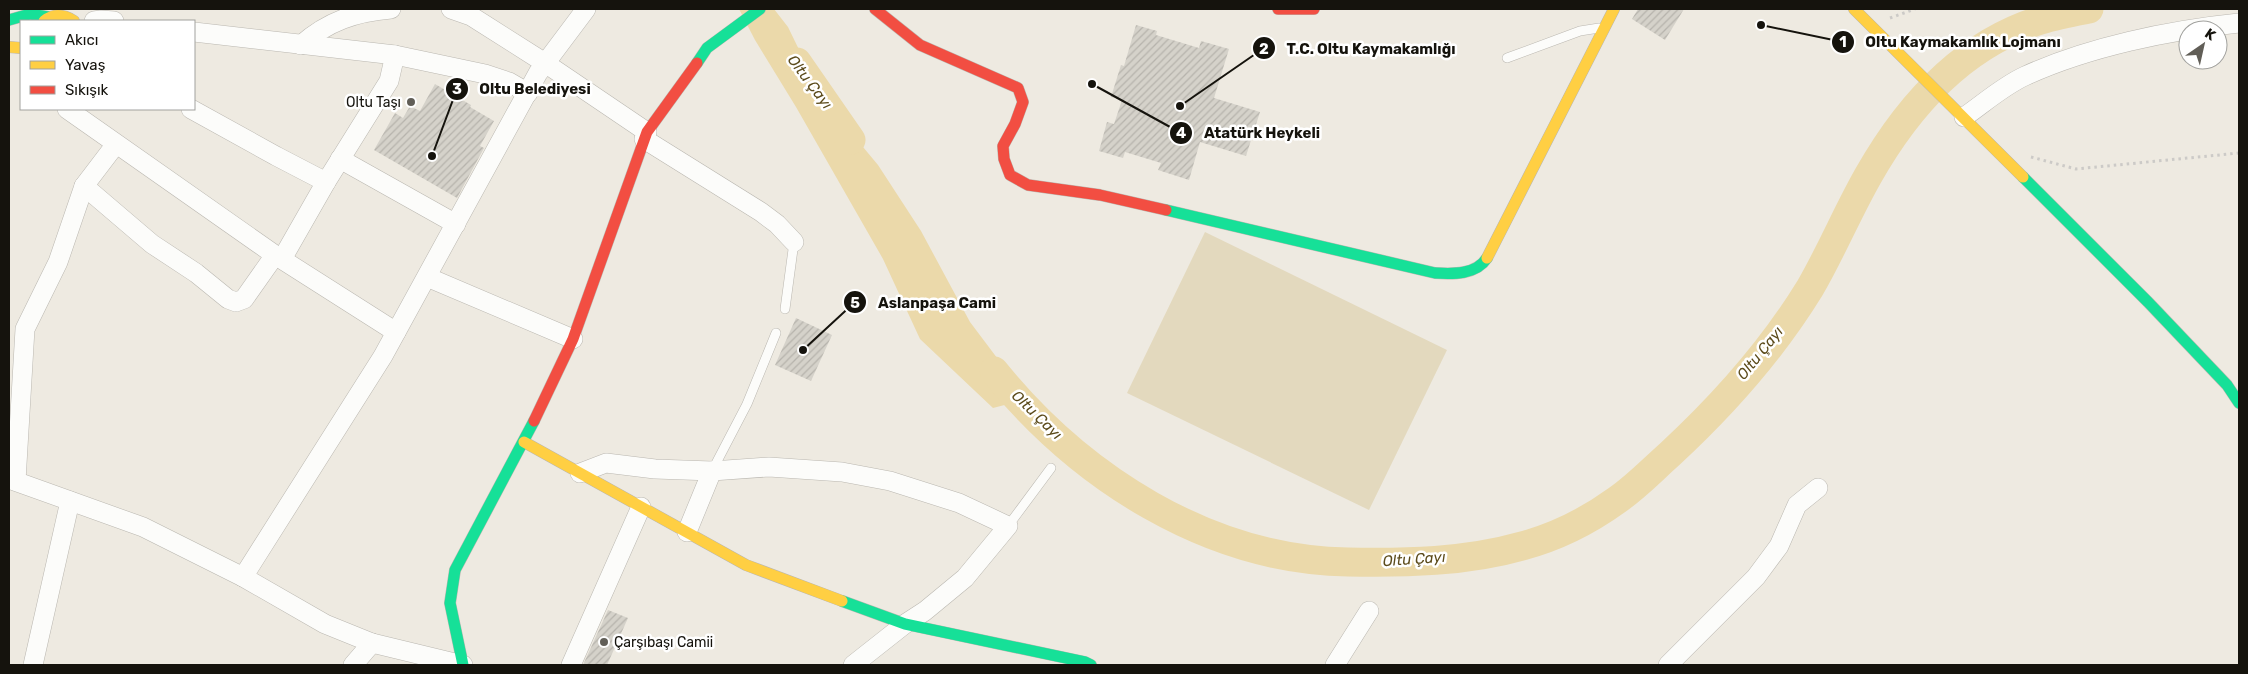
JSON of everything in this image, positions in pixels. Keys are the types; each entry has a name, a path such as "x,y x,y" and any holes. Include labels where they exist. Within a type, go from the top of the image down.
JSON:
{"street":[{"path":"301,44 324,27 352,12 391,9"},
{"path":"451,9 471,16 545,63 645,135 761,212 777,224 794,242"},
{"path":"243,577 384,356 545,63 586,9"},
{"path":"116,144 84,186 58,262 25,329 12,480 144,527 243,577 325,624 372,643 463,665 450,603 455,570 524,442 573,339 645,135 707,48 760,9"},
{"path":"875,9 919,44 965,65 1001,78 1018,88 1023,102 1015,124 1003,146 1004,159 1010,175 1028,185 1100,195 1435,273 1457,274 1473,271 1486,261 1614,9"},
{"path":"1278,9 1314,9"},
{"path":"1854,9 2148,302 2227,385 2239,402"},
{"path":"9,20 30,14 46,19 55,14 70,16"},
{"path":"728,15 737,26"},
{"path":"1964,117 2023,77 2085,54 2190,28 2239,23"},
{"path":"195,32 394,55 486,74 509,82 528,93"},
{"path":"84,186 152,244 196,273 232,301 244,299 279,257 389,81 394,55"},
{"path":"68,110 279,257 396,332"},
{"path":"193,110 326,182"},
{"path":"340,159 456,224"},
{"path":"426,277 573,339"},
{"path":"524,442 746,565 905,624 1085,662 1091,665"},
{"path":"580,473 606,463 712,471 769,467 842,472 890,481 959,503 1008,526 965,578 925,611 905,624 853,665"},
{"path":"688,532 712,471"},
{"path":"1668,665 1756,577 1779,546 1797,505 1818,488"},
{"path":"33,665 70,501"},
{"path":"571,665 641,507"},
{"path":"1335,665 1369,611"},
{"path":"354,665 372,643"}],"lane":[{"path":"1507,58 1580,31 1605,27"},
{"path":"785,309 794,242"},
{"path":"712,471 747,404 776,333"},
{"path":"1008,526 1051,468"}],"path":[{"path":"2028,156 2076,169 2239,153"}],"shaded area":[{"path":"1205,232 1447,350 1369,510 1127,393"}],"water":[{"path":"739,9 774,9 788,27 823,99 878,165 921,231 970,322 1028,399 993,408 920,339 883,259 796,107 755,40"}],"building":[{"path":"1638,9 1684,9 1665,40 1632,19"},
{"path":"1136,25 1157,31 1156,35 1199,48 1201,41 1229,49 1214,98 1260,112 1246,156 1200,142 1189,180 1158,170 1161,163 1125,152 1123,158 1099,151 1107,122 1114,124 1122,100 1111,97 1121,65 1124,66"},
{"path":"435,84 494,121 480,146 484,148 457,198 374,150 395,113 403,118 410,106 420,111"},
{"path":"796,318 832,335 811,381 775,365"},
{"name":"Çarşıbaşı Camii","path":"608,610 628,618 607,665 583,665"}],"waterway":[{"name":"Oltu Çayı","path":"994,371 1028,410 1066,445 1107,477 1151,506 1197,529 1246,546 1296,558 1348,562 1391,562 1479,555 1535,542 1583,521 1624,495 1690,435 1746,376 1780,333 1810,288 1860,190 1883,150 1919,103 1940,81 1962,62 1987,45 2013,31 2047,18 2089,9"},
{"name":"Oltu Çayı","path":"797,62 851,140"}],"traffic: fast":[{"path":"697,63 707,48 760,9"},
{"path":"9,20 30,14 48,17"},
{"path":"2023,177 2148,302 2227,385 2239,403"},
{"path":"1166,210 1435,273 1464,272 1477,268 1487,258"},
{"path":"463,665 450,603 455,570 534,421"},
{"path":"842,601 905,624 1085,662 1091,665"}],"traffic: slow":[{"path":"1487,258 1614,9"},
{"path":"1854,9 2023,177"},
{"path":"46,20 59,15 72,20"},
{"path":"9,47 20,48"},
{"path":"524,442 746,565 842,601"}],"traffic: jam":[{"path":"875,9 920,45 1018,88 1023,102 1015,124 1003,146 1004,159 1010,175 1028,185 1100,195 1166,210"},
{"path":"1278,9 1314,9"},
{"path":"534,421 573,339 647,132 697,63"}],"place":[{"name":"Oltu Kaymakamlık Lojmanı","path":"1761,25"},
{"name":"Atatürk Heykeli","path":"1092,84"},
{"name":"Oltu Taşı","path":"411,102"},
{"name":"T.C. Oltu Kaymakamlığı","path":"1180,106"},
{"name":"Oltu Belediyesi","path":"432,156"},
{"name":"Aslanpaşa Cami","path":"803,350"},
{"name":"Çarşıbaşı Camii","path":"604,642"}]}
